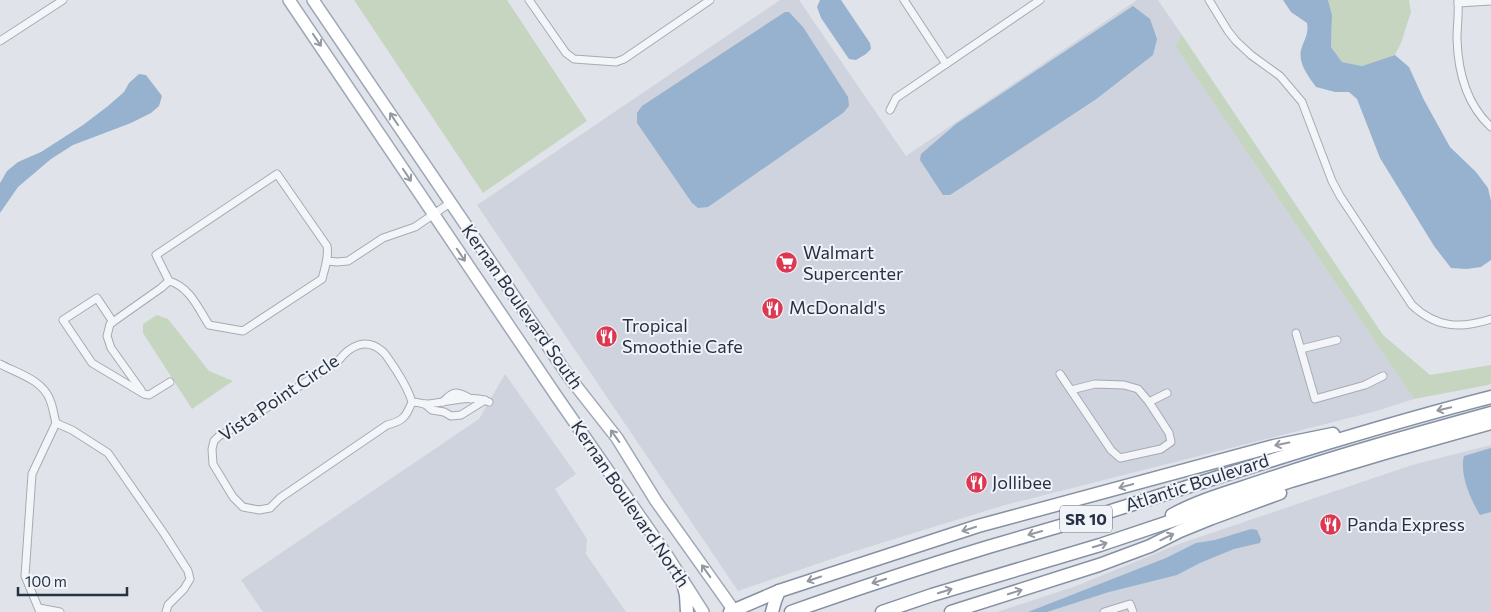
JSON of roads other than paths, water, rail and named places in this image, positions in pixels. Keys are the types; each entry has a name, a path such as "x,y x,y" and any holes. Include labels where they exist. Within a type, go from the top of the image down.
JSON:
{"highway":[{"name":"Atlantic Boulevard","path":"791,612 927,566 1092,517 1280,457 1382,426 1491,397"},
{"path":"1141,531 1191,505 1247,486 1353,452 1491,414"},
{"name":"Atlantic Boulevard","path":"882,612 1141,531 1291,481 1491,424"},
{"path":"733,611 779,591 978,526 1274,446 1327,434 1382,426"},
{"path":"951,612 1126,556 1212,518 1388,452"},
{"path":"682,579 686,595 687,612"},
{"path":"772,612 779,591"}],"main road":[{"name":"Kernan Boulevard South","path":"289,0 557,397"},
{"name":"Kernan Boulevard South","path":"313,0 569,377 617,438 656,500 733,611"},
{"name":"Kernan Boulevard North","path":"557,397 668,556 703,612"}],"street":[{"path":"0,41 63,0"},
{"path":"529,0 566,53 574,58 616,62 624,59 710,0"},
{"path":"904,0 946,64"},
{"path":"890,110 896,98 1040,0"},
{"path":"1209,0 1236,41 1251,55 1280,76 1302,102 1315,132 1332,181 1340,196 1412,305 1428,318 1448,324 1469,325 1491,319"},
{"path":"1491,0 1458,1 1457,38 1459,64 1465,90 1473,105 1491,127"},
{"path":"277,174 327,246 327,260 322,279 243,331 209,326 187,291 179,284 169,281 156,255 277,174"},
{"path":"327,260 337,262 348,261 383,238 415,227 450,203"},
{"path":"144,394 111,348 107,336 110,324 169,281"},
{"path":"114,322 97,298 63,320 92,363 144,394 149,395 170,382"},
{"path":"1296,333 1315,399 1365,385 1383,376"},
{"path":"1301,349 1337,340"},
{"name":"Vista Point Circle","path":"364,343 384,351 408,389 412,402 409,410 400,421 387,425 280,498 270,508 259,510 243,507 233,497 213,464 212,449 214,441 330,365 354,345 364,343"},
{"path":"0,364 33,380 44,388 50,400 56,423 32,474 25,576 40,610 60,612"},
{"path":"1060,374 1111,450 1120,458 1161,449 1171,442 1169,433 1149,402 1138,389 1124,385 1095,384 1071,390"},
{"path":"1149,402 1167,393"},
{"path":"412,402 425,404 471,399 487,401 460,415 451,416 444,412 432,410 425,404"},
{"path":"56,423 72,430 108,453 188,571 190,579 184,589 168,605 166,612"},
{"path":"1104,612 1130,604 1133,612"}],"water":[{"path":"820,0 841,0 870,43 871,49 866,54 856,60 849,59 821,18 817,7"},
{"path":"1283,0 1328,0 1332,15 1331,47 1342,62 1362,66 1395,55 1409,67 1424,100 1450,147 1476,172 1488,188 1491,201 1491,260 1481,267 1467,269 1451,268 1434,246 1380,158 1357,99 1349,92 1335,92 1316,87 1307,75 1300,55 1307,34 1307,23 1291,12"},
{"path":"1133,6 1150,19 1157,39 1153,55 1095,100 950,195 943,195 920,160 921,154 956,124"},
{"path":"785,12 789,12 803,27 848,97 849,106 843,113 708,207 698,208 692,203 637,123 637,113 642,106"},
{"path":"139,74 146,75 162,96 159,106 151,113 131,123 73,145 51,159 18,187 0,213 0,183 7,171 18,162 41,152 83,125 124,92 129,83"},
{"path":"1491,448 1491,512 1480,515 1464,478 1464,456"},
{"path":"1251,529 1257,530 1261,539 1260,543 1234,549 1177,575 1109,592 1047,612 1028,612 1166,558 1196,543 1215,540"}],"place":[{"name":"Walmart Supercenter","path":"787,263"},
{"name":"McDonald's","path":"773,308"},
{"name":"Tropical Smoothie Cafe","path":"606,336"},
{"name":"Jollibee","path":"976,483"},
{"name":"Panda Express","path":"1331,525"}]}
